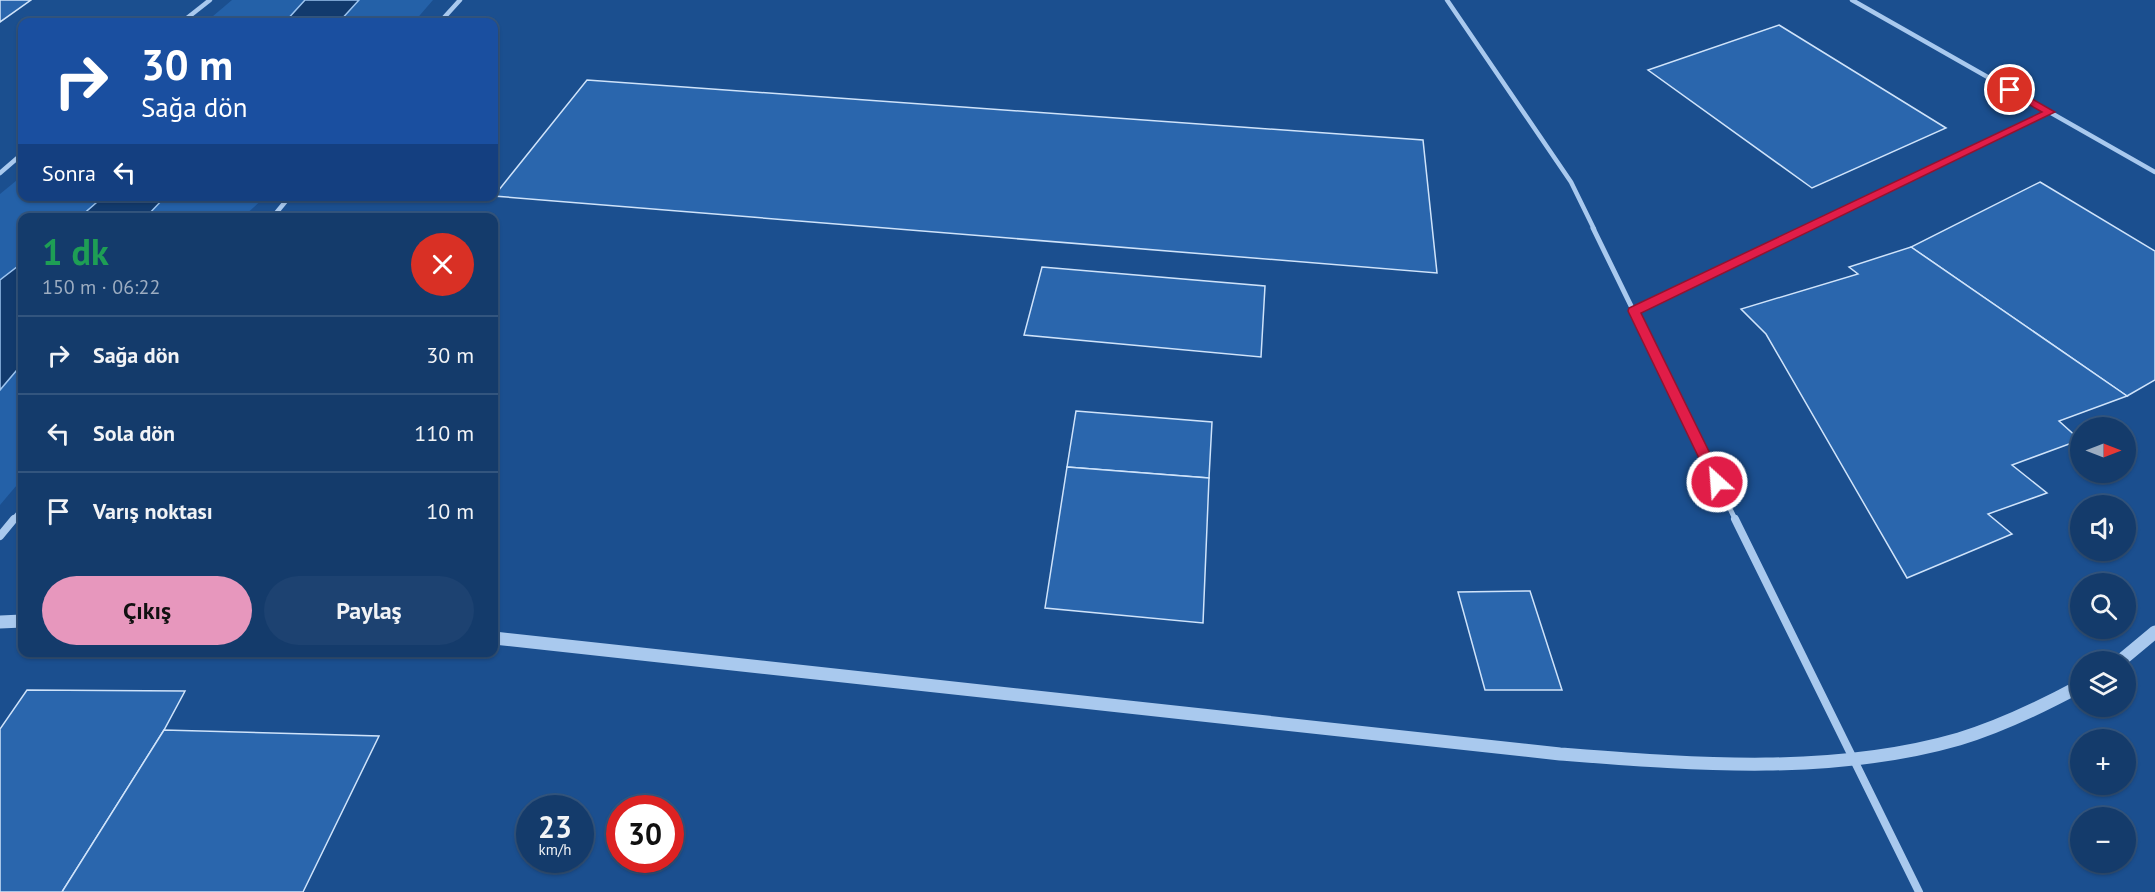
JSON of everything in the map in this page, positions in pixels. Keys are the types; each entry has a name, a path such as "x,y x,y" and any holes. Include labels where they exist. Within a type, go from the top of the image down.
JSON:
{"street":[{"path":"187,18 210,0"},
{"path":"444,18 460,0"},
{"path":"1447,0 1571,182 1852,760 1919,892"},
{"path":"1852,0 2155,172"},
{"path":"1634,311 2050,112"},
{"path":"0,173 18,157"},
{"path":"276,213 286,201"},
{"path":"0,536 18,514"},
{"path":"0,622 18,621"},
{"path":"2132,651 2155,632"},
{"path":"498,638 1560,754 1657,761 1852,760 1977,735 2070,692"}],"shaded area":[{"path":"232,0 305,0 289,18 211,18"},
{"path":"305,0 359,0 343,18 289,18"},
{"path":"359,0 433,0 417,18 343,18"},
{"path":"18,179 18,201 99,201 85,213 18,213 18,266 0,280 0,194"},
{"path":"98,201 161,201 150,213 85,213"},
{"path":"161,201 261,201 247,213 151,213"},
{"path":"18,266 18,369 0,390 0,280"},
{"path":"18,369 18,484 0,505 0,390"}],"building":[{"path":"0,0 31,0 0,22"},
{"path":"1779,25 1946,128 1812,188 1648,70"},
{"path":"587,80 1423,140 1437,273 498,196 498,191"},
{"path":"2040,182 2155,251 2155,380 2127,396 1911,247"},
{"path":"1911,247 2127,396 2059,421 2070,431 2070,444 2012,465 2047,493 1988,514 2012,534 1907,578 1766,334 1741,309 1858,274 1849,267"},
{"path":"1042,267 1265,286 1261,357 1024,335"},
{"path":"1076,411 1212,422 1209,478 1067,467"},
{"path":"1067,467 1209,478 1203,623 1045,608"},
{"path":"1530,591 1562,690 1485,690 1458,592"},
{"path":"27,690 185,691 164,730 62,892 0,892 0,729"},
{"path":"164,730 379,736 303,892 62,892"}],"route":[{"path":"1717,482 1634,311 2050,112 2010,90"}]}
